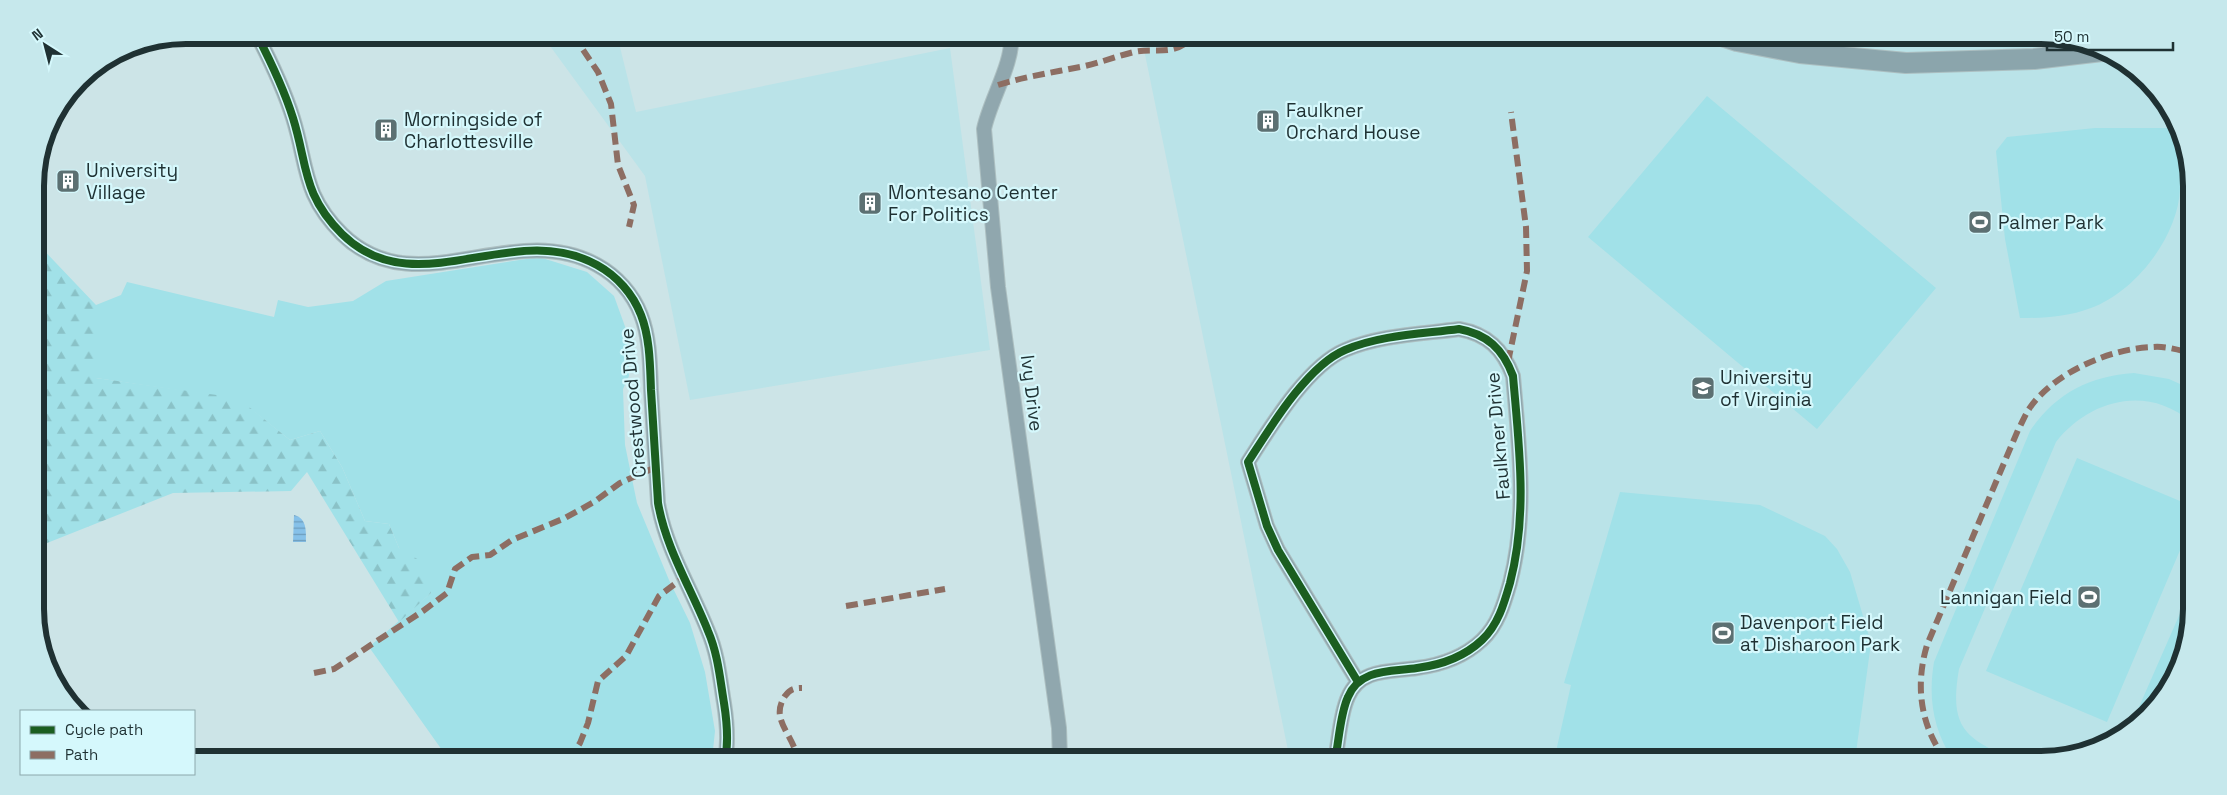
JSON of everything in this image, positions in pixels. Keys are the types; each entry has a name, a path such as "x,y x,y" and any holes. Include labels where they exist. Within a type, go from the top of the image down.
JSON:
{"street":[{"name":"Crestwood Drive","path":"261,44 286,97 294,120 306,178 314,197 327,218 343,235 361,249 382,259 403,264 425,265 526,250 558,250 585,258 608,271 631,296 641,315 648,347 658,503 661,520 668,542 709,633 718,662 727,726 726,751"},
{"name":"Ivy Drive","path":"1010,44 1009,57 988,112 984,129 998,287 1059,728 1060,751"},
{"path":"1753,44 1800,53 1906,63 2034,59 2090,52"},
{"name":"Faulkner Drive","path":"1459,329 1471,331 1485,337 1497,347 1508,362 1513,376 1522,494 1520,526 1514,566 1503,607 1495,624 1483,639 1468,651 1451,660 1418,668 1380,672 1368,675 1358,682 1278,550 1267,526 1248,462 1277,418 1316,370 1330,358 1346,350 1382,340 1459,329"},
{"path":"1337,751 1347,698 1358,682"}],"shaded area":[{"path":"549,44 619,44 636,112 950,48 990,350 690,400 645,176"},
{"name":"University of Virginia","path":"1143,44 2051,44 2069,46 2104,58 2135,79 2154,99 2172,131 2182,167 2183,610 2181,637 2169,672 2154,696 2128,722 2104,737 2087,744 2051,751 1288,751"},
{"path":"294,515 304,522 306,542 293,542"}],"green space":[{"path":"1707,96 1936,288 1817,429 1588,237"},
{"path":"2095,128 2171,128 2178,148 2180,166 2180,189 2171,226 2163,244 2138,276 2107,300 2091,308 2065,315 2020,318 2005,239 1996,151 2007,137"},
{"path":"44,250 96,305 96,378 238,398 290,440 320,431 342,467 365,521 389,524 399,548 424,563 431,593 399,622 307,472 291,491 173,493 44,544"},
{"path":"539,257 587,272 614,296 627,332 629,376 623,389 625,445 637,503 669,580 690,623 705,672 715,731 713,751 443,751 369,647 431,593 399,548 389,524 365,521 342,467 320,431 290,440 238,399 96,378 96,305 121,295 127,282 274,317 278,300 308,307 353,301 386,281"},
{"path":"2134,373 2169,379 2183,385 2183,416 2174,410 2156,403 2138,401 2119,402 2102,407 2085,416 2069,428 2056,442 1959,669 1956,705 1959,717 1964,728 1972,737 1995,751 1948,751 1937,725 1932,701 1934,662 2030,431 2050,407 2074,389 2102,378"},
{"name":"Lannigan Field","path":"2077,458 2183,502 2183,543 2107,722 1986,671"},
{"name":"Davenport Field at Disharoon Park","path":"1620,492 1760,505 1825,536 1837,549 1850,572 1871,643 1856,751 1558,751 1571,685 1564,683"},
{"path":"2183,607 2181,637 2169,672 2154,696 2135,716"}],"marked path":[{"path":"579,44 598,72 611,104 618,165 634,205 629,227"},
{"path":"998,85 1085,66 1134,52 1178,48 1185,44"},
{"path":"1508,362 1527,271 1526,227 1511,112"},
{"path":"1940,751 1930,733 1922,705 1921,675 1923,660 1927,645 2018,430 2028,411 2039,396 2053,384 2084,365 2102,358 2137,348 2158,347 2183,351"},
{"path":"314,673 334,669 423,611 447,593 455,569 472,557 490,555 512,540 565,518 594,502 620,483 656,467"},
{"path":"575,751 588,723 598,681 626,656 659,596 684,577"},
{"path":"846,606 945,589"},
{"path":"794,747 782,722 780,710 785,696 794,689 802,688"}],"cycle path":[{"path":"261,44 289,107 298,135 308,179 320,206 329,220 342,234 371,254 401,263 433,263 532,251 565,253 604,269 624,286 634,300 644,324 649,352 658,503 673,552 714,649 727,724 726,751"},
{"path":"1336,751 1345,704 1353,688 1360,681 1377,673 1426,667 1460,656 1488,634 1500,614 1505,599 1516,557 1520,506 1519,454 1513,376 1509,366 1493,344 1469,331 1459,329 1387,338 1358,345 1331,358 1317,369 1290,399 1248,462 1267,526 1278,550 1358,682"}],"place":[{"name":"Faulkner Orchard House","path":"1268,121"},
{"name":"Morningside of Charlottesville","path":"386,130"},
{"name":"University Village","path":"68,181"},
{"name":"Montesano Center For Politics","path":"870,203"},
{"name":"Palmer Park","path":"1980,222"},
{"name":"University of Virginia","path":"1703,388"},
{"name":"Lannigan Field","path":"2089,597"},
{"name":"Davenport Field at Disharoon Park","path":"1723,633"}]}
